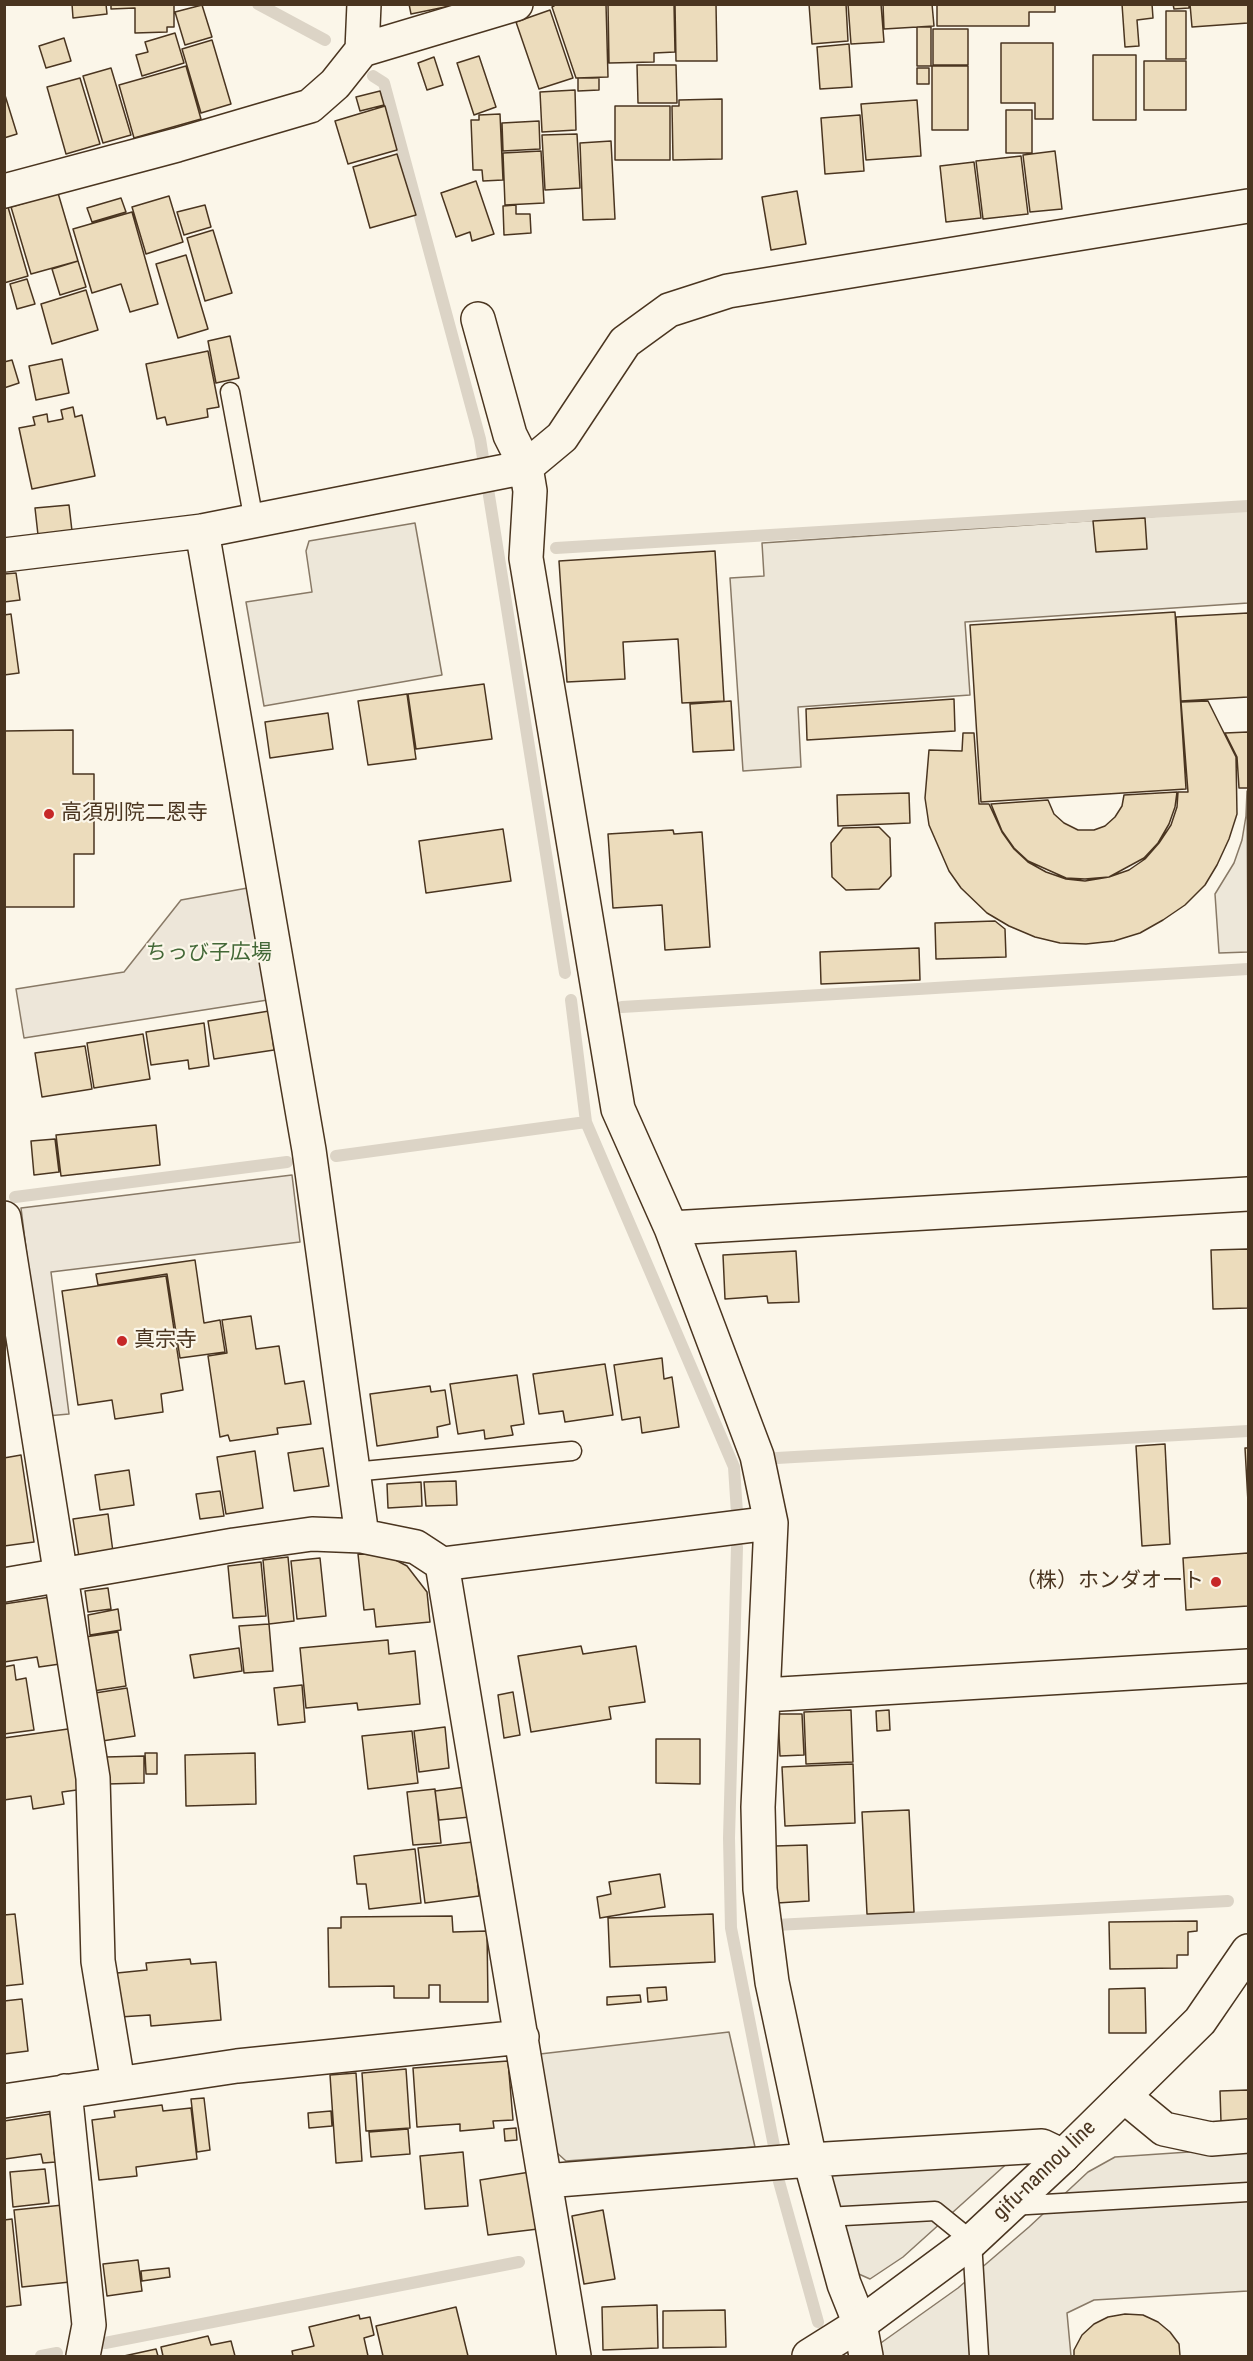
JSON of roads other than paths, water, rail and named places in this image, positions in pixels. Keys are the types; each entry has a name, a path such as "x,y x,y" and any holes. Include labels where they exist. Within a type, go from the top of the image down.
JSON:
{"street":[{"path":"362,50 364,4"},
{"path":"4,191 177,145 310,106 335,84 362,50 516,4"},
{"path":"4,555 202,531 516,469 562,437 625,342 669,310 728,291 1248,206"},
{"path":"478,319 510,435 516,469 530,491 526,558 618,1109 671,1228 758,1456 771,1523 758,1808 760,1889 772,1982 810,2160 844,2284 860,2324 866,2356"},
{"path":"202,531 309,1150 362,1536"},
{"path":"671,1228 1248,1194"},
{"path":"4,1218 93,1778 99,1961 118,2083"},
{"path":"4,1585 312,1534 362,1536 416,1547 442,1564 771,1523"},
{"path":"442,1564 574,2356"},
{"path":"764,1695 1248,1666"},
{"name":"gifu-nannou line","path":"809,2356 860,2324 972,2241 1010,2206 1200,2021 1248,1951"},
{"path":"4,2101 237,2066 522,2037"},
{"path":"65,2091 89,2325 83,2356"},
{"path":"1124,2096 1164,2129 1211,2139 1248,2136"},
{"path":"545,2181 810,2160 1042,2146 1063,2156"}],"lane":[{"path":"230,392 254,521"},
{"path":"352,1472 572,1451"},
{"path":"1010,2206 1248,2192"},
{"path":"826,2217 934,2211 972,2241 979,2356"}],"waterway":[{"path":"258,4 325,40"},
{"path":"373,76 384,83 480,439 565,973"},
{"path":"556,548 1248,506"},
{"path":"622,1007 1248,969"},
{"path":"571,1000 586,1122 734,1467 737,1513"},
{"path":"336,1156 586,1122"},
{"path":"15,1197 287,1162"},
{"path":"777,1458 1248,1431"},
{"path":"737,1547 729,1838 731,1928 774,2146"},
{"path":"776,1925 1228,1901"},
{"path":"778,2178 818,2322"},
{"path":"105,2343 519,2262"},
{"path":"41,2356 57,2353"}],"place":[{"name":"高須別院二恩寺","path":"49,814"},
{"name":"真宗寺","path":"122,1341"},
{"name":"（株）ホンダオート","path":"1216,1582"}],"park label":[{"name":"ちっび子広場","path":"209,954"}]}
